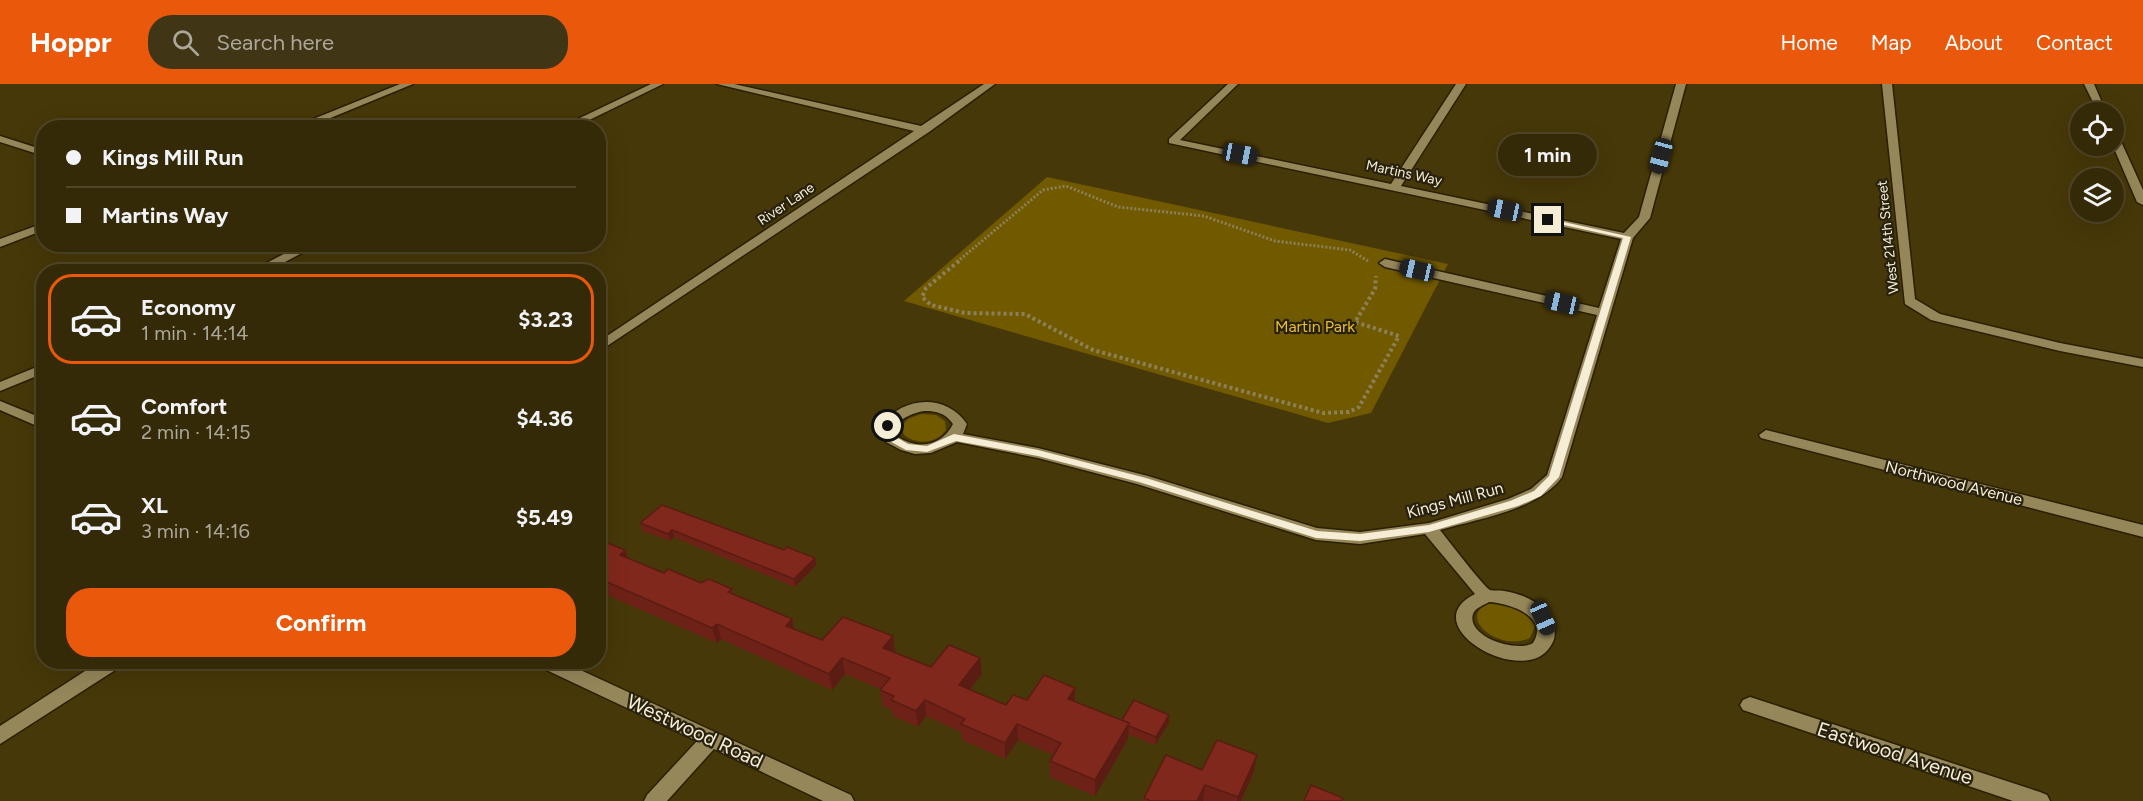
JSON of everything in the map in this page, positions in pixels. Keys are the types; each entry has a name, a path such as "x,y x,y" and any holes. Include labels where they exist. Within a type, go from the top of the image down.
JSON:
{"street":[{"path":"316,120 408,84"},
{"path":"581,120 658,84"},
{"path":"722,84 925,129"},
{"name":"River Lane","path":"606,343 990,84"},
{"name":"Martins Way","path":"1233,84 1173,141 1395,186 1627,237"},
{"path":"1395,186 1461,84"},
{"name":"Kings Mill Run","path":"954,437 1038,453 1142,480 1316,534 1360,538 1429,528 1514,503 1537,493 1554,477 1627,237 1644,218 1681,84"},
{"name":"West 214th Street","path":"1887,84 1909,301 1936,317 2060,347 2143,363"},
{"path":"2089,84 2097,102"},
{"path":"0,139 36,150"},
{"path":"2122,156 2143,202"},
{"path":"0,243 36,229"},
{"path":"272,264 296,252"},
{"path":"1379,260 1605,313"},
{"path":"0,387 36,371"},
{"path":"0,405 36,421"},
{"name":"Northwood Avenue","path":"1766,435 2143,531"},
{"path":"1429,528 1486,596"},
{"path":"0,736 102,669"},
{"name":"Westwood Road","path":"562,669 844,801"},
{"name":"Eastwood Avenue","path":"1750,705 2040,801"},
{"path":"654,801 712,738"}],"path":[{"path":"1375,273 1378,279 1375,289 1355,322 1364,327 1399,336 1356,411 1335,415 1294,406 1093,350 1025,314 965,313 931,305 922,297 926,288 1043,190 1060,185 1081,189 1119,208 1177,211 1201,216 1283,243 1347,249 1370,264 1379,260"}],"green space":[{"name":"Martin Park","path":"1047,177 1448,264 1371,413 1328,423 904,301"},
{"path":"921,414 936,415 945,421 946,430 942,435 926,442 920,442 904,435 901,427 908,419"},
{"path":"1492,602 1511,605 1523,611 1535,626 1530,638 1506,641 1494,637 1485,630 1479,623 1477,615 1481,608"}],"building":[{"path":"662,505 784,550 787,547 815,558 794,579 672,530 668,534 640,523"},
{"path":"606,542 625,550 620,555 664,573 668,569 701,583 709,579 732,589 728,592 792,619 786,626 822,640 843,617 893,636 883,648 931,667 949,645 980,658 959,685 1006,705 1013,695 1027,700 1044,675 1075,688 1068,699 1129,723 1095,780 1050,761 1061,743 1017,724 1005,743 961,724 965,719 925,700 916,711 891,700 894,696 880,690 890,678 842,658 829,674 717,624 712,628 606,582"},
{"path":"1134,700 1169,715 1156,737 1129,726 1129,723 1122,720"},
{"path":"1217,740 1257,755 1238,797 1205,785 1197,801 1151,801 1144,798 1166,755 1202,770"},
{"path":"1311,785 1343,798 1341,801 1304,801"}],"route":[{"path":"888,426 891,439 906,447 916,449 938,447 954,437 1038,453 1142,480 1277,524 1316,534 1360,538 1429,528 1514,503 1537,493 1554,477 1627,237 1548,220"}]}
